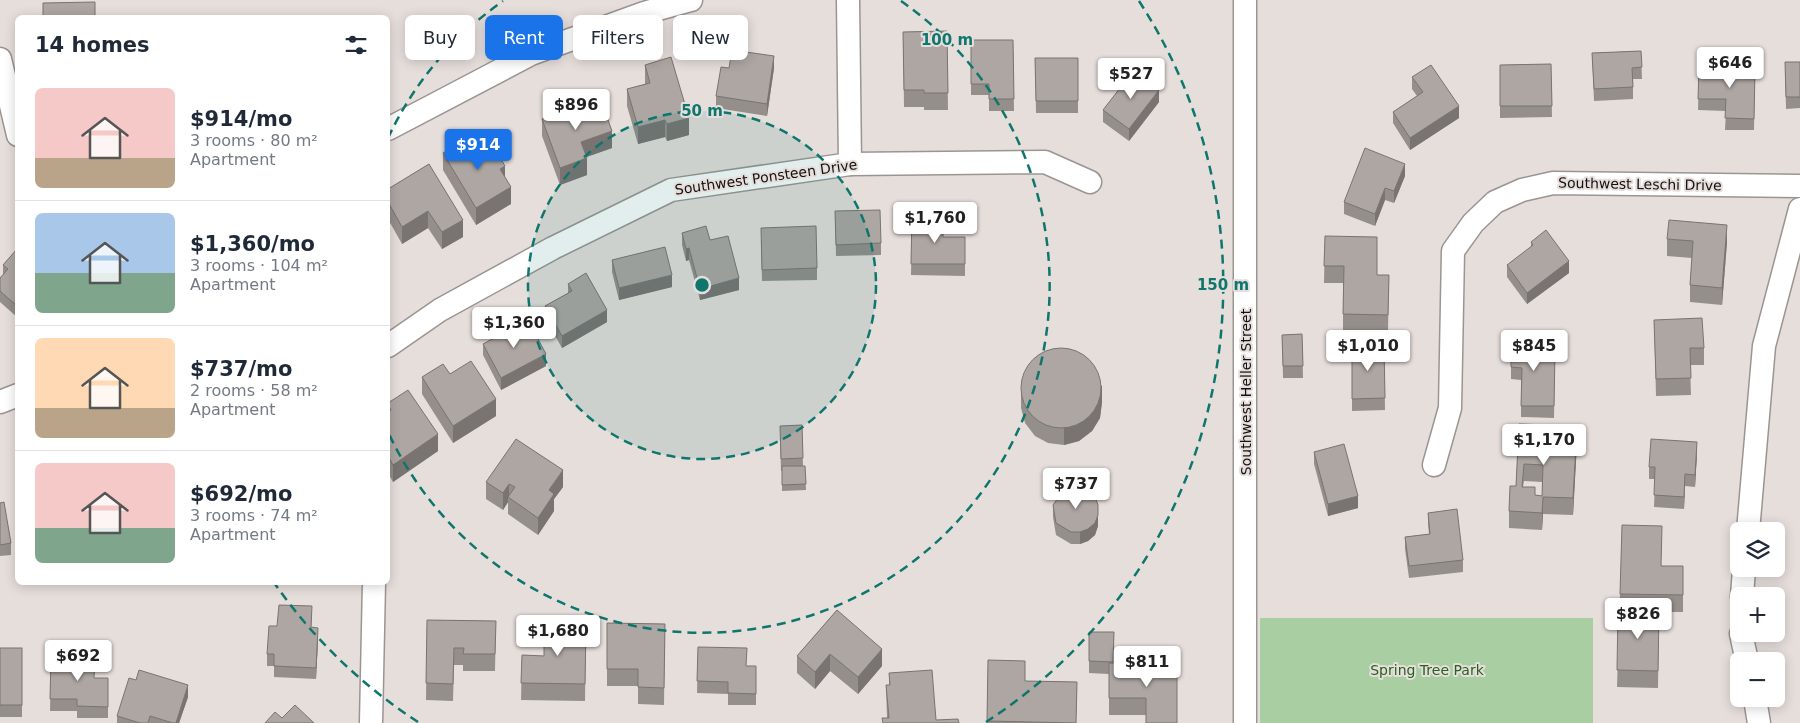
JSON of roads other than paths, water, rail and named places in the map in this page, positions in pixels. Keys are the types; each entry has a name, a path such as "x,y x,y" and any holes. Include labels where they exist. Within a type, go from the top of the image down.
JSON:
{"street":[{"path":"390,128 531,54 644,13 691,0"},
{"path":"848,0 850,164"},
{"name":"Southwest Heller Street","path":"1245,0 1246,723"},
{"path":"0,59 15,122"},
{"name":"Southwest Ponsteen Drive","path":"390,345 458,300 553,248 671,190 850,164 1045,162 1090,182"},
{"name":"Southwest Leschi Drive","path":"1434,465 1450,408 1453,251 1473,223 1495,202 1522,190 1554,183 1800,186"},
{"path":"1749,522 1764,346 1800,209"},
{"path":"0,402 15,396"},
{"path":"371,723 374,585"},
{"path":"1756,707 1759,723"}],"park label":[{"name":"Spring Tree Park","path":"1427,670"}]}
